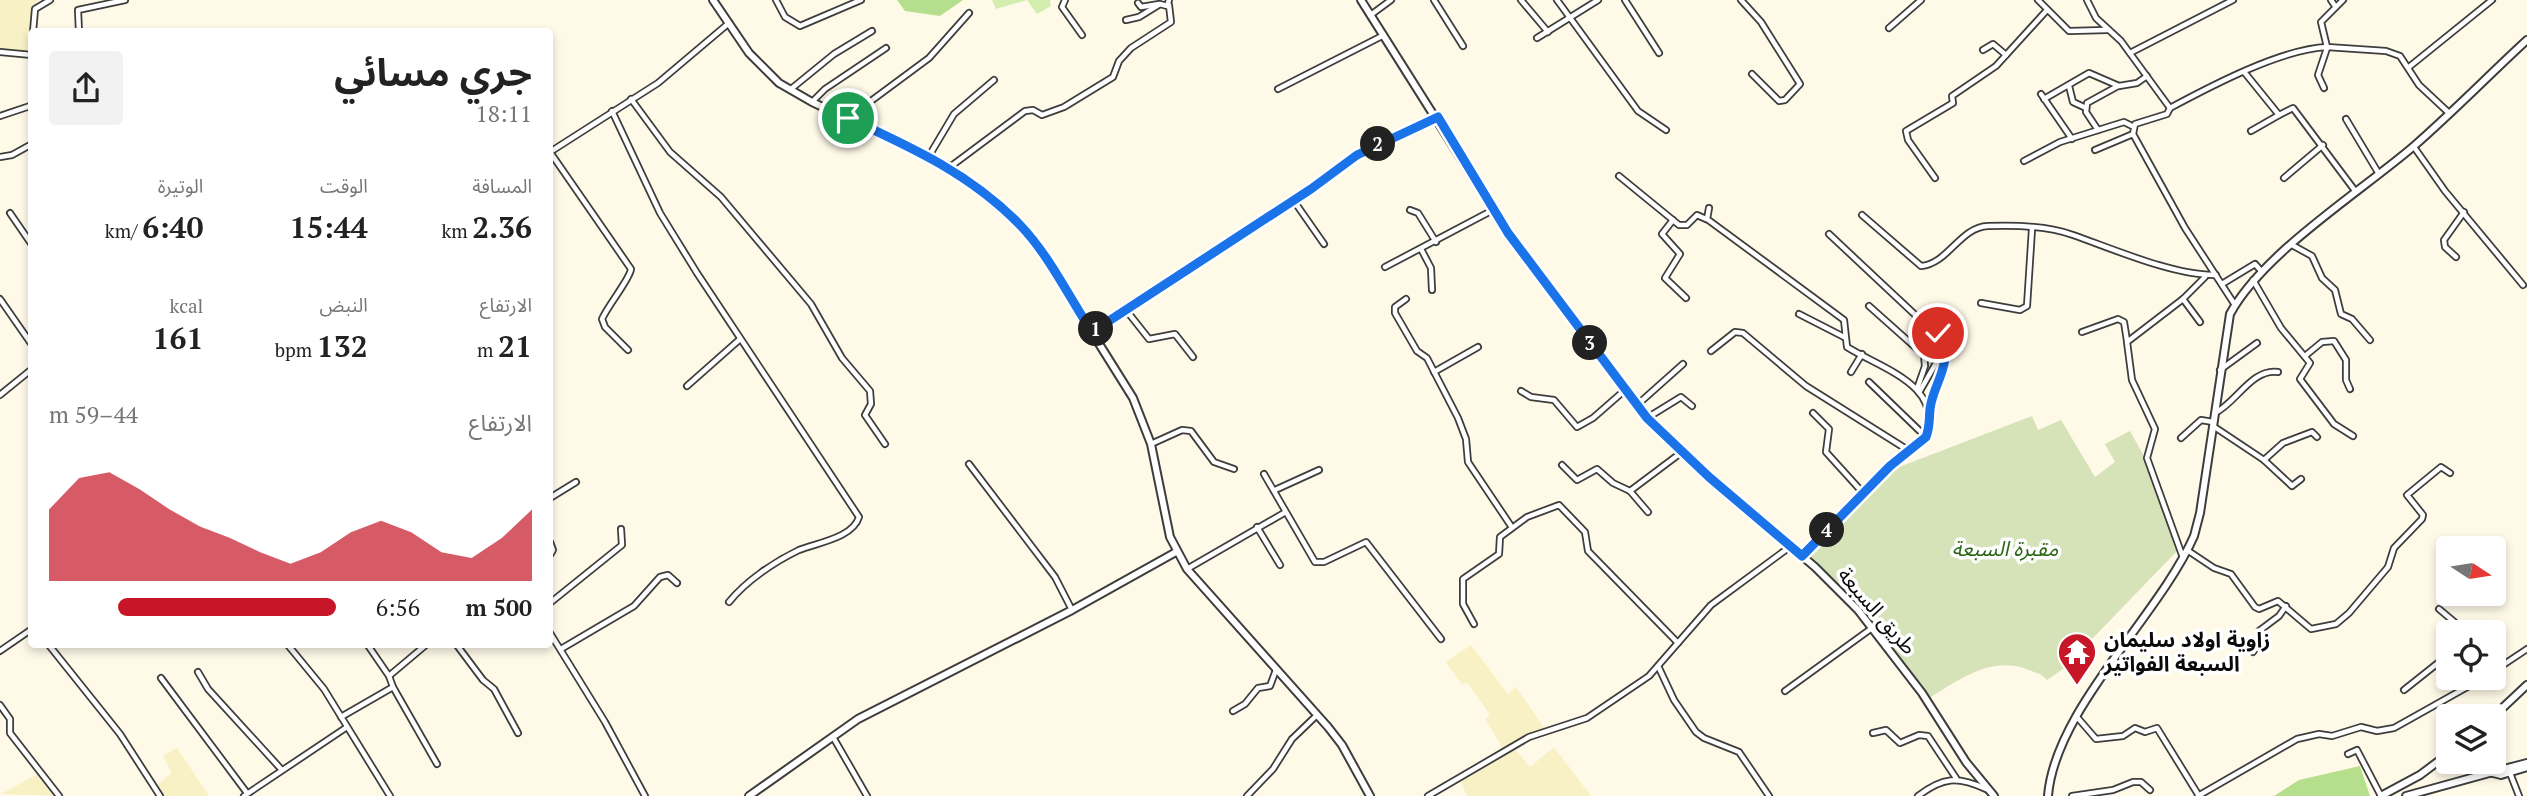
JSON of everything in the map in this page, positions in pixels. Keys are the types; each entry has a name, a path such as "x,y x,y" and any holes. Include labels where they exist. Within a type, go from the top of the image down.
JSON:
{"street":[{"path":"33,28 35,9 50,0"},
{"path":"79,28 78,10 125,0"},
{"path":"713,0 755,60 790,90 950,167 1021,225 1133,398 1151,444 1176,552 1187,569 1318,714 1342,745 1370,796"},
{"path":"776,0 785,18 800,26 861,0"},
{"path":"1065,0 1062,7 1082,35"},
{"name":"طريق السبعة","path":"1361,0 1438,117 1493,210 1647,418 1682,452 1802,556 1872,627 1994,796"},
{"path":"1372,14 1391,0"},
{"path":"1434,0 1463,46"},
{"path":"1521,0 1548,32"},
{"path":"1557,0 1638,111 1666,131"},
{"path":"1537,38 1598,0"},
{"path":"1625,0 1660,53"},
{"path":"1741,0 1761,23 1800,84 1785,100 1779,101 1752,74"},
{"path":"1889,28 1921,0"},
{"path":"2038,0 2069,31 2108,30"},
{"path":"2130,52 2233,0"},
{"path":"2330,0 2335,6"},
{"path":"2324,89 2318,75 2327,47 2321,22 2343,0"},
{"path":"2409,67 2492,0"},
{"path":"2086,2 2130,52 2170,108"},
{"path":"950,167 1025,111 1033,110 1042,116 1064,107 1113,77 1118,62 1131,48 1171,22 1169,3 1141,7 1138,3"},
{"path":"1126,20 1139,17 1160,4"},
{"path":"1935,178 1908,140 1906,131 1953,103 1952,96 1983,76 2047,10"},
{"path":"848,118 929,58 969,13"},
{"path":"553,150 658,83 729,23"},
{"path":"790,90 834,54 872,31"},
{"path":"1278,89 1385,35"},
{"path":"2048,796 2056,759 2077,717 2184,553 2200,513 2220,370 2230,314 2235,305 2253,280 2413,146 2527,40"},
{"path":"1983,50 1993,44 2006,55"},
{"path":"2024,161 2046,148 2098,130 2124,122 2132,126 2167,114 2170,108 2298,51 2327,47 2393,53 2409,67 2419,85 2449,113"},
{"path":"813,102 825,89 886,48"},
{"path":"0,52 28,55"},
{"path":"2072,139 2043,96 2069,86 2089,73 2119,86"},
{"path":"2245,73 2279,115"},
{"path":"2086,108 2091,99 2119,86 2137,83 2147,76"},
{"path":"929,156 954,114 995,80"},
{"path":"2069,86 2073,102 2086,108 2098,130"},
{"path":"631,99 670,152 721,197 811,304 842,358 870,391 871,404 865,415 885,444"},
{"path":"0,116 28,107"},
{"path":"2251,131 2293,108 2356,191"},
{"path":"612,111 660,213 740,340 859,517 853,527 812,548 801,550 748,583 729,602"},
{"path":"1092,332 1294,201 1357,155 1438,117"},
{"path":"2346,119 2379,174"},
{"path":"2132,126 2133,134 2185,228 2235,305"},
{"path":"2095,150 2133,134"},
{"path":"2284,178 2323,145"},
{"path":"0,157 12,155 28,146"},
{"path":"2413,146 2523,285"},
{"path":"553,156 631,269 629,279 612,298 602,319 602,324 628,350"},
{"path":"1619,176 1684,227 1697,215 1707,219 1844,320 1847,347 1919,390 1930,408"},
{"path":"1294,201 1324,244"},
{"path":"1707,219 1709,208"},
{"path":"1410,210 1418,213 1436,242"},
{"path":"1385,267 1493,210"},
{"path":"2456,257 2445,247 2444,240 2464,212"},
{"path":"10,214 28,239"},
{"path":"1862,215 1921,266 1940,258 1974,230 1986,226 2072,234 2104,248 2205,277 2216,275"},
{"path":"1673,220 1661,234 1681,254 1665,278 1686,298"},
{"path":"1981,303 2020,310 2027,306 2032,229"},
{"path":"1802,556 1890,466 1911,452 1926,437 1930,408 1944,370 1944,345 1938,333 1829,234"},
{"path":"2292,246 2312,256 2322,278 2336,290 2341,314 2352,320 2370,340"},
{"path":"1421,249 1431,268 1432,290"},
{"path":"2222,284 2255,264 2262,272"},
{"path":"2127,342 2183,299 2205,277"},
{"path":"2253,280 2281,328 2311,365 2300,374 2300,379 2334,424 2353,436"},
{"path":"0,299 28,339"},
{"path":"1406,299 1395,311 1417,351 1426,356 1460,424 1468,462 1511,526"},
{"path":"2183,299 2200,322"},
{"path":"1869,306 1924,355 1925,366 1919,390"},
{"path":"1126,310 1149,339 1175,334 1194,357"},
{"path":"1799,314 1844,337"},
{"path":"2082,332 2118,318 2123,322 2132,380 2154,429 2147,458 2184,553 2231,574 2255,607 2278,601 2311,629 2336,624 2382,576 2394,548 2423,519 2424,515 2407,495 2441,467 2451,473"},
{"path":"1711,351 1735,332 1743,333 1817,393 1911,452"},
{"path":"687,386 740,340"},
{"path":"2305,356 2322,342 2334,341 2346,360 2346,380 2350,389"},
{"path":"2220,370 2257,343"},
{"path":"1434,372 1478,347"},
{"path":"1919,390 1943,352"},
{"path":"1851,372 1862,354"},
{"path":"1637,405 1683,364"},
{"path":"2214,414 2228,405 2256,378 2268,371 2278,372"},
{"path":"0,395 28,372"},
{"path":"1869,382 1926,437"},
{"path":"1521,391 1531,397 1554,400 1577,427 1593,418 1625,390"},
{"path":"1647,418 1681,397 1692,406"},
{"path":"1813,413 1829,429 1825,447 1831,460 1864,494"},
{"path":"2181,438 2201,420 2213,424 2264,460 2292,485 2301,479"},
{"path":"1151,444 1182,430 1191,431 1214,462 1234,469"},
{"path":"2264,460 2289,440 2312,432 2317,437"},
{"path":"1630,491 1682,452"},
{"path":"970,464 1049,568 1072,610"},
{"path":"1562,465 1577,480 1597,469 1613,483 1630,491 1648,512"},
{"path":"1275,490 1319,470"},
{"path":"1264,474 1283,504 1284,513 1315,562 1324,562 1366,542 1441,639"},
{"path":"553,496 576,482"},
{"path":"1474,624 1463,604 1463,579 1499,554 1500,537 1511,526 1559,505 1585,532 1588,551 1678,643"},
{"path":"1187,569 1284,513"},
{"path":"1257,527 1280,565"},
{"path":"553,601 622,545 621,529"},
{"path":"1428,796 1529,737 1587,718 1658,668 1712,605 1791,546"},
{"path":"749,796 833,736 890,701 1072,610 1176,552"},
{"path":"561,649 634,606 660,577 668,575 677,583"},
{"path":"2253,652 2259,642 2259,631 2279,616 2286,606"},
{"path":"2439,608 2452,620"},
{"path":"1785,691 1872,627"},
{"path":"0,651 28,632"},
{"path":"553,637 606,722 645,796"},
{"path":"51,648 120,734 160,796"},
{"path":"290,648 324,689 390,796"},
{"path":"370,648 389,676 437,764"},
{"path":"389,676 422,648"},
{"path":"459,648 494,690 518,733"},
{"path":"2506,663 2527,649"},
{"path":"2404,690 2436,664"},
{"path":"1658,668 1674,700 1696,732 1704,738 1740,751 1769,796"},
{"path":"1233,711 1245,704 1258,688 1270,685 1277,669"},
{"path":"198,672 208,689 281,769"},
{"path":"161,678 246,795 347,727"},
{"path":"2506,704 2527,685"},
{"path":"341,717 393,687"},
{"path":"2077,717 2096,739 2123,736 2135,728 2144,732 2157,728 2199,796 2288,743 2361,727 2378,731 2394,728 2461,690"},
{"path":"0,705 10,719 10,733 59,796"},
{"path":"1247,796 1268,776 1292,738 1318,714"},
{"path":"1873,733 1886,730 1900,743 1919,735 1928,736 1956,778"},
{"path":"833,736 867,796"},
{"path":"2348,754 2357,750 2381,796 2436,763"},
{"path":"2506,769 2527,765"},
{"path":"2506,772 2527,765"},
{"path":"2510,773 2519,796"},
{"path":"2406,796 2485,774"},
{"path":"1918,796 1944,779 1956,778 1987,789"},
{"path":"2072,796 2113,790 2133,782 2141,782 2151,790"}],"shaded area":[{"path":"0,0 38,0 31,15 31,28 28,28 28,54 0,50"},
{"path":"1471,645 1508,694 1516,687 1545,729 1503,749 1485,719 1490,715 1467,682 1462,685 1446,662"},
{"path":"1554,747 1591,796 1467,796 1461,782 1505,754 1515,749 1530,767"},
{"path":"177,748 209,796 164,796 157,785 172,773 163,756"},
{"path":"41,772 59,796 1,794"}],"green space":[{"path":"897,0 963,0 940,16 905,11"},
{"path":"992,0 1027,0 996,9"},
{"path":"1027,0 1050,0 1051,6 1037,14"},
{"name":"مقبرة السبعة","path":"2032,416 2038,430 2061,420 2095,477 2115,462 2105,444 2130,431 2145,458 2178,550 2063,669 2047,680 2029,670 2002,665 1977,671 1929,698 1808,559 1894,469"},
{"path":"2360,766 2370,796 2274,796 2299,780"}],"place":[{"name":"زاوية اولاد سليمان السبعة الفواتير","path":"2077,686"}],"route":[{"path":"848,118 950,167 999,204 1030,236 1092,332 1341,169 1357,155 1438,117 1508,233 1647,418 1709,477 1802,556 1806,548 1832,526 1890,466 1911,452 1926,437 1931,420 1930,408 1944,370 1944,345 1938,333"}]}
